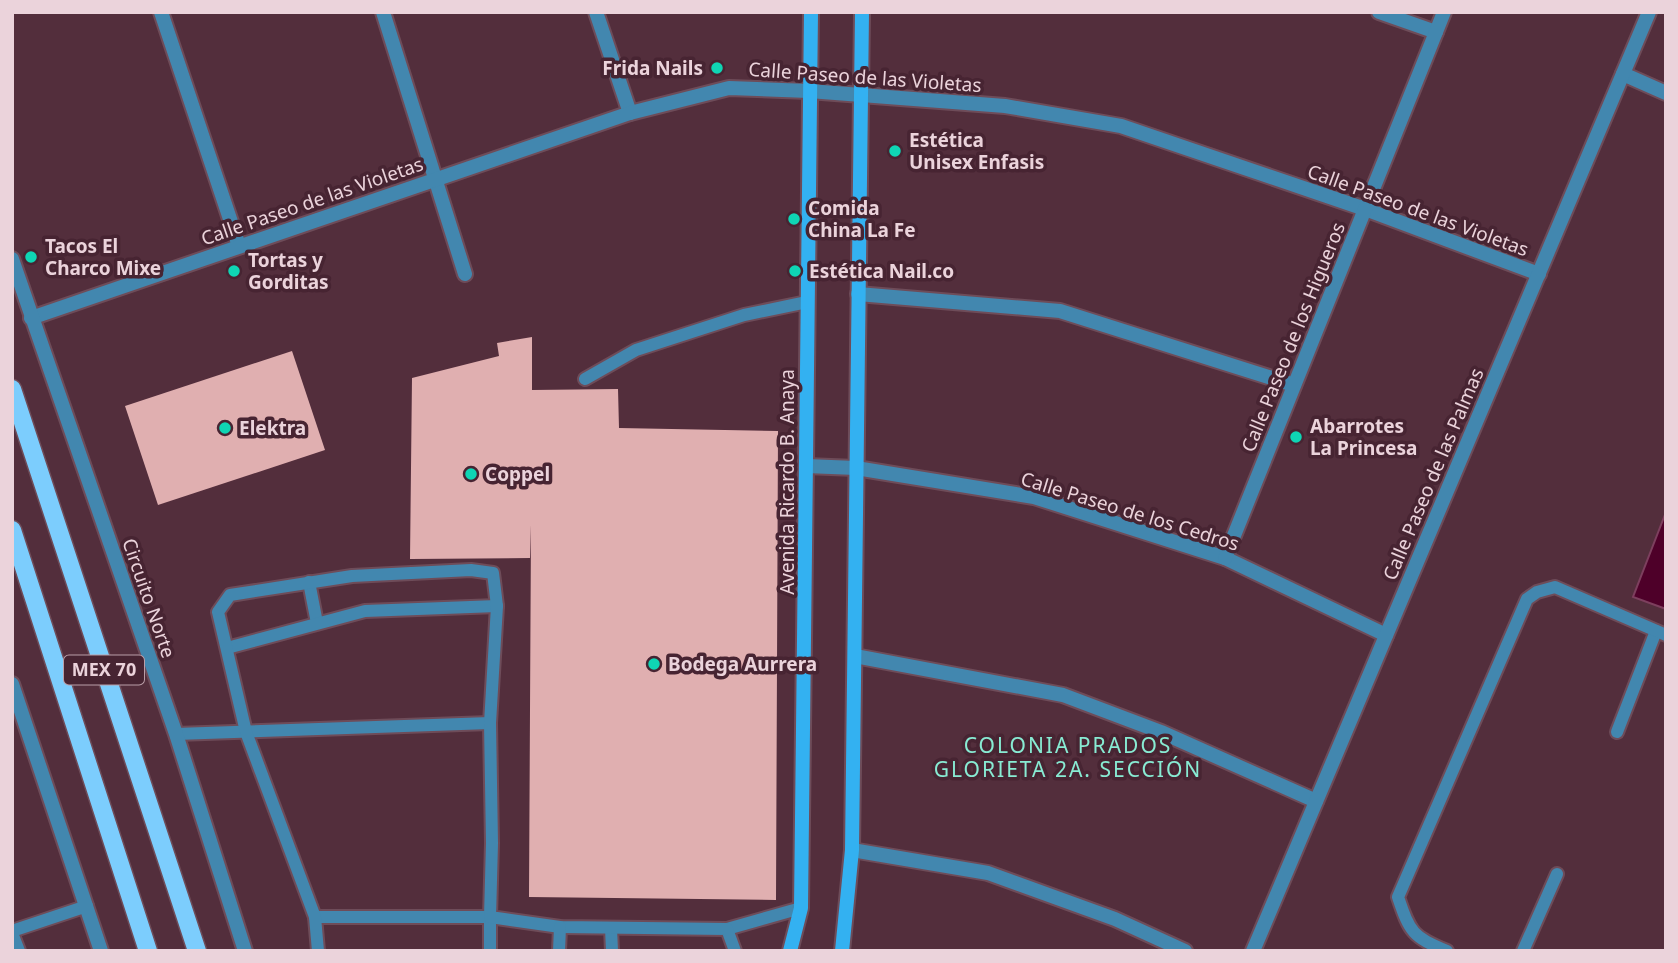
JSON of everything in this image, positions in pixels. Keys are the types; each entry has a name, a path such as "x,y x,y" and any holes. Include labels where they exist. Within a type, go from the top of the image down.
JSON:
{"main road":[{"name":"Avenida Ricardo B. Anaya","path":"790,951 802,908 811,12"},
{"path":"842,951 852,850 862,12"},
{"name":"MEX 70","path":"12,389 197,951"},
{"name":"MEX 70","path":"12,530 148,951"}],"street":[{"path":"161,12 239,246"},
{"path":"383,12 465,274"},
{"path":"596,12 630,113"},
{"path":"1379,12 1436,32"},
{"name":"Calle Paseo de los Higueros","path":"1226,558 1444,12"},
{"name":"Calle Paseo de las Palmas","path":"1253,951 1649,12"},
{"path":"1623,74 1666,93"},
{"name":"Calle Paseo de las Violetas","path":"31,318 630,113 729,88 809,90 1005,106 1121,126 1365,209 1539,274"},
{"name":"Circuito Norte","path":"12,259 176,734 245,951"},
{"path":"858,294 1060,311 1294,385"},
{"name":"Calle Paseo de los Cedros","path":"806,467 856,468 1034,497 1226,558 1386,635"},
{"path":"855,656 1063,695 1160,732 1316,802"},
{"path":"12,684 102,951"},
{"path":"852,850 988,873 1115,919 1185,951"}],"lane":[{"path":"585,379 636,350 744,314 807,302"},
{"path":"318,951 315,917 246,732 218,612 230,595 352,576 471,570 493,573 497,606 489,723 491,951"},
{"path":"309,582 317,623"},
{"path":"1447,951 1421,940 1407,924 1398,897 1527,599 1537,592 1555,587 1661,633 1618,732"},
{"path":"227,648 365,611 497,606"},
{"path":"176,734 489,723"},
{"path":"1523,951 1557,874"},
{"path":"19,951 12,932 87,906"},
{"path":"315,917 490,917 559,927 727,929 802,908"},
{"path":"559,927 559,951"},
{"path":"611,928 612,951"},
{"path":"727,929 735,951"}],"shaded area":[{"path":"1666,512 1666,609 1633,597"}],"building":[{"name":"Bodega Aurrera","path":"532,337 532,390 618,389 619,428 778,431 776,900 529,897 531,525 530,558 410,559 412,378 499,356 497,343"},
{"name":"Elektra","path":"292,351 325,450 158,505 125,406"}],"place":[{"name":"Frida Nails","path":"717,68"},
{"name":"Estética Unisex Enfasis","path":"895,151"},
{"name":"Comida China La Fe","path":"794,219"},
{"name":"Tacos El Charco Mixe","path":"31,257"},
{"name":"Tortas y Gorditas","path":"234,271"},
{"name":"Estética Nail.co","path":"795,271"},
{"name":"Elektra","path":"225,428"},
{"name":"Abarrotes La Princesa","path":"1296,437"},
{"name":"Coppel","path":"471,474"},
{"name":"Bodega Aurrera","path":"654,664"}],"district":[{"name":"COLONIA PRADOS GLORIETA 2A. SECCIÓN","path":"1068,758"}]}
